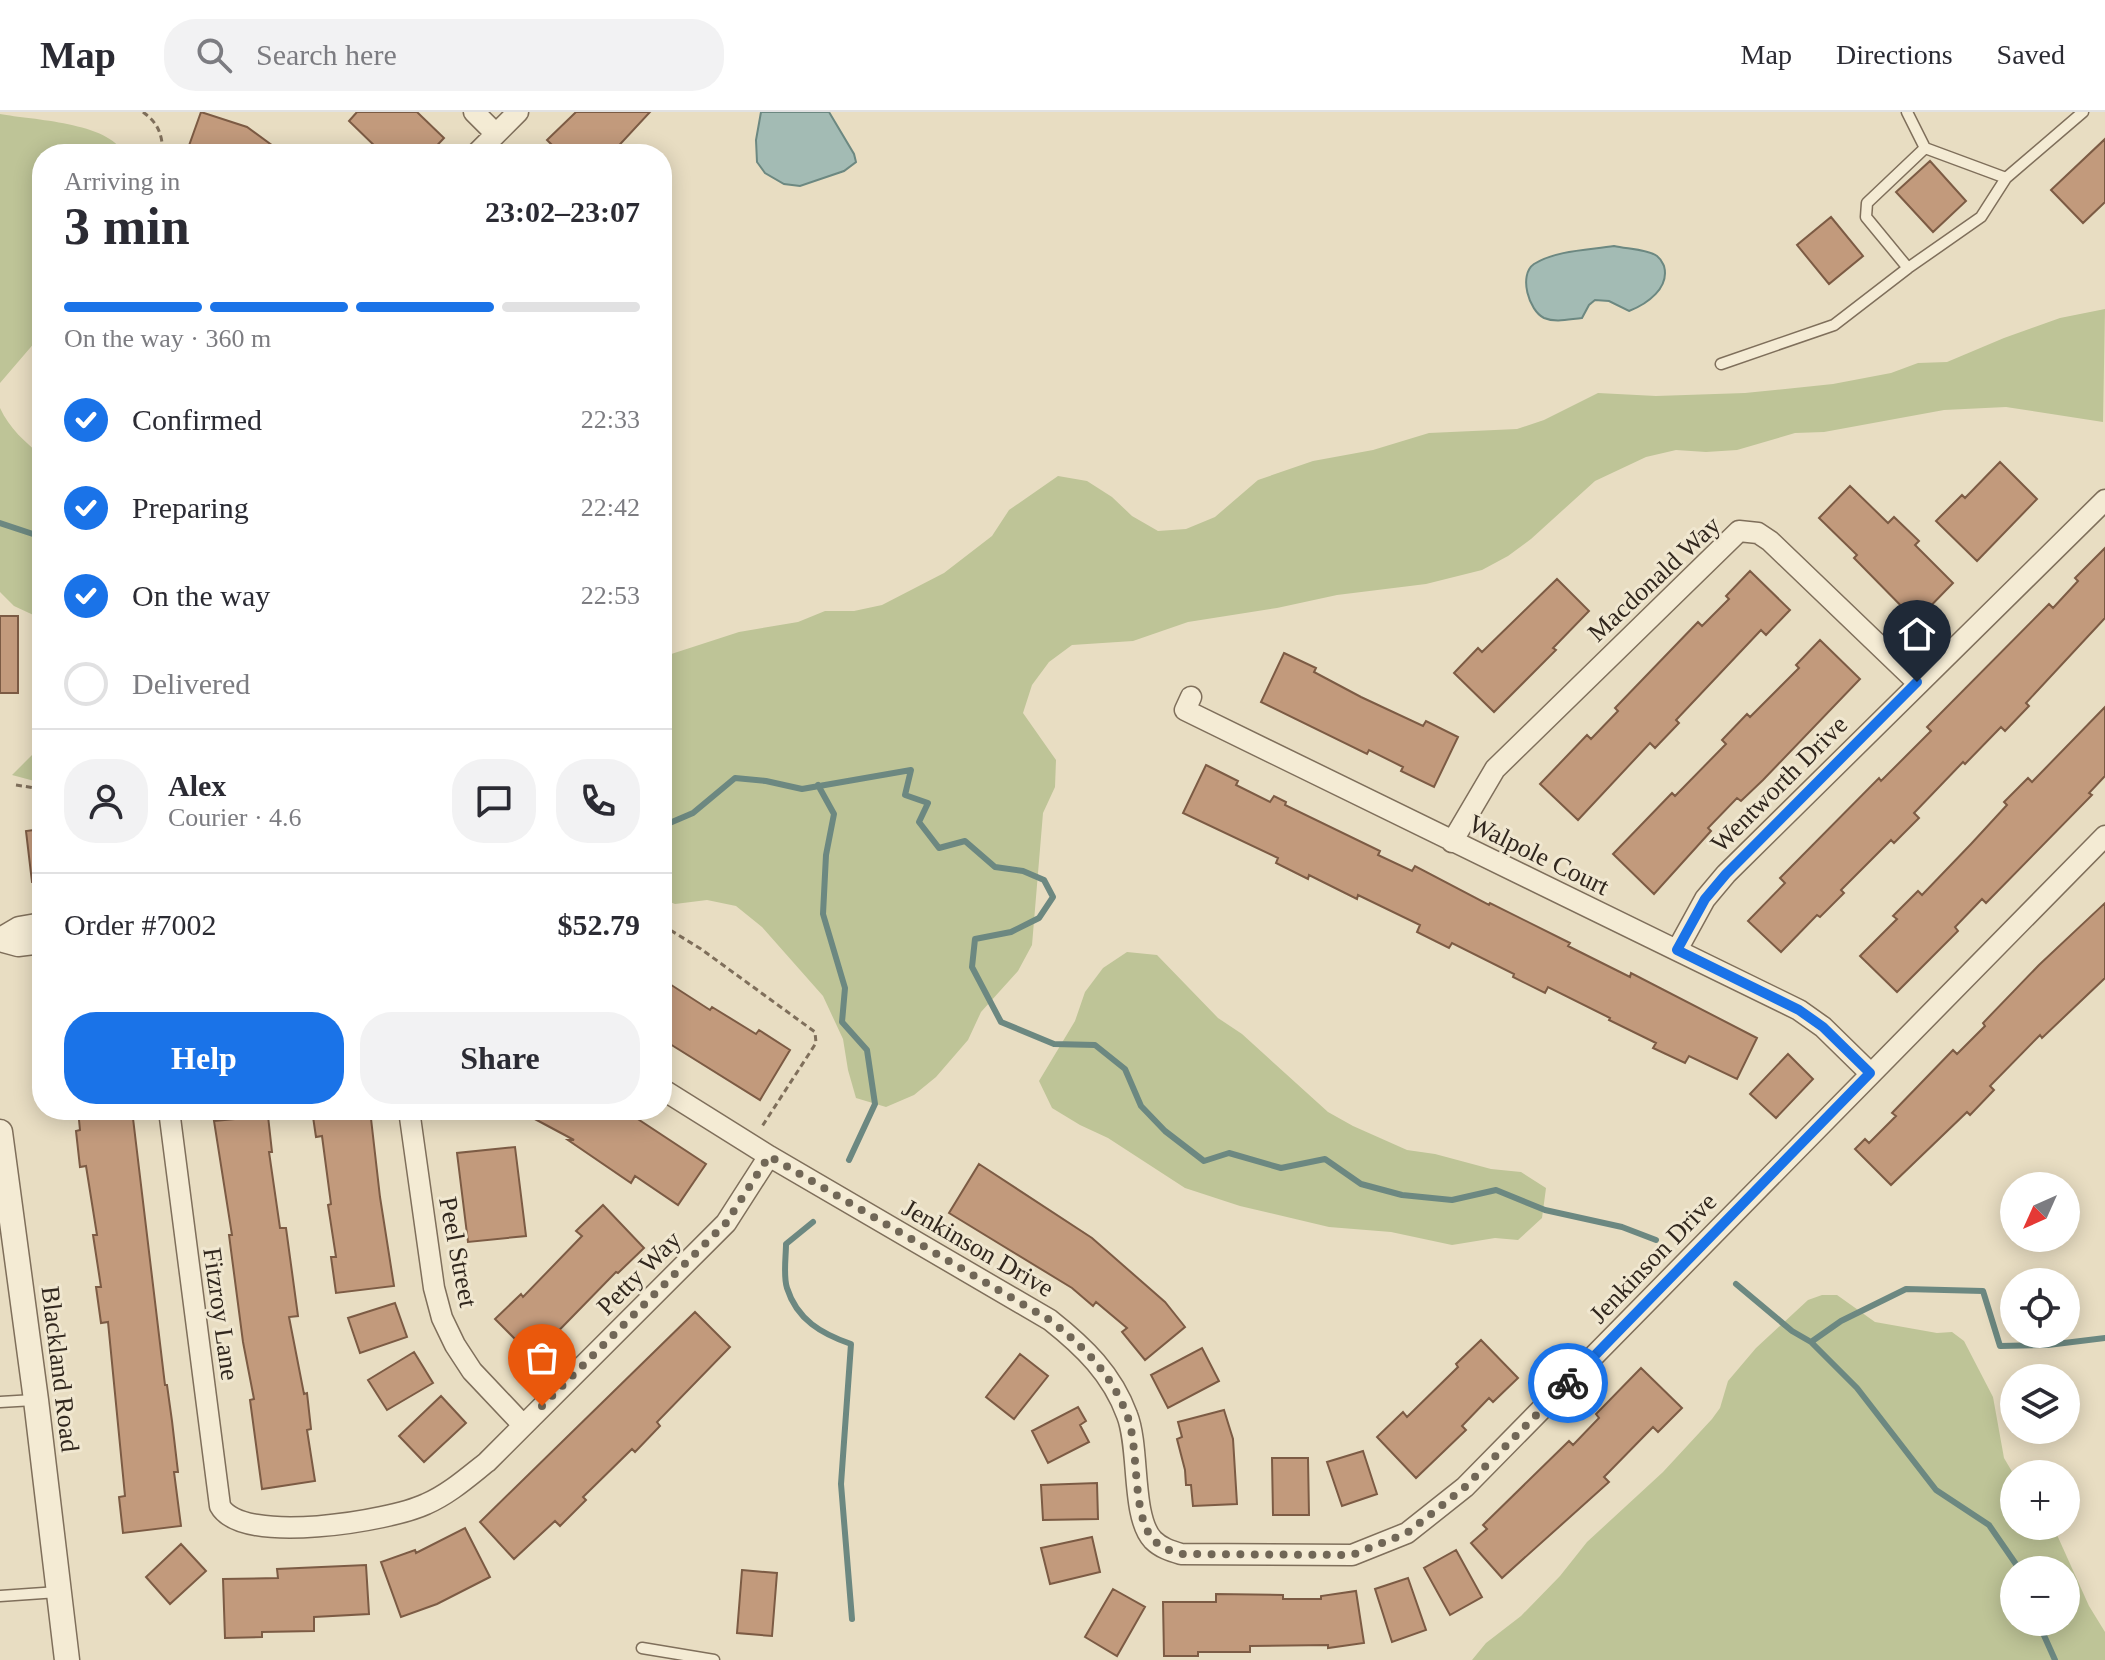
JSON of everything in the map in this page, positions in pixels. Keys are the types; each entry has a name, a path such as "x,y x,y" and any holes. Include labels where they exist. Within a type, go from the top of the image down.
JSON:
{"street":[{"path":"474,112 496,134"},
{"path":"486,144 518,112"},
{"name":"Wentworth Drive","path":"1677,950 1705,899 1726,874 1917,682 2105,500"},
{"name":"Macdonald Way","path":"1452,842 1495,769 1739,531 1758,533 1770,541 1917,682"},
{"name":"Walpole Court","path":"1191,697 1185,710 1799,1010 1823,1027 1870,1073"},
{"name":"Jenkinson Drive","path":"672,1095 750,1145 1050,1320 1079,1342 1102,1368 1123,1404 1136,1447 1141,1513 1145,1527 1154,1540 1167,1550 1181,1554 1352,1555 1407,1533 1465,1487 2105,836"},
{"path":"0,939 19,927 32,925"},
{"path":"0,939 18,946 32,944"},
{"name":"Fitzroy Lane","path":"170,1120 220,1506 232,1519"},
{"name":"Peel Street","path":"410,1120 431,1274 442,1318 472,1371 523,1425"},
{"name":"Blackland Road","path":"0,1132 6,1212 36,1400 67,1660"},
{"name":"Petty Way","path":"232,1519 258,1527 369,1521 407,1512 451,1489 487,1462 726,1223 769,1156"}],"lane":[{"path":"1907,112 1925,148 2006,178"},
{"path":"1721,364 1834,325 1981,217 2006,178 2083,112"},
{"path":"1908,268 1866,217 1867,203 1925,148"},
{"path":"0,1402 36,1400"},
{"path":"0,1596 58,1592"},
{"path":"642,1648 714,1660"}],"path":[{"path":"143,112 155,121 161,144"},
{"path":"16,785 32,787"},
{"path":"672,931 815,1032 816,1043 750,1145"}],"green space":[{"path":"0,114 68,124 103,135 117,144 32,144 32,346 0,383"},
{"path":"2105,309 2103,422 2006,407 1944,410 1824,432 1795,433 1737,450 1676,450 1646,457 1595,481 1531,539 1482,570 1426,584 1337,595 1188,622 1133,641 1072,645 1049,662 1032,685 1023,713 1056,760 1055,787 1043,813 1032,945 1018,971 981,1012 968,1040 936,1077 914,1095 886,1107 856,1098 843,1039 823,996 762,927 736,906 707,900 672,903 672,654 739,632 798,622 825,611 854,611 882,605 944,573 992,536 1009,510 1058,476 1087,481 1112,497 1132,516 1158,531 1186,529 1215,517 1258,480 1313,461 1373,450 1429,433 1517,429 1544,420 1598,393 1656,396 1745,393 1833,384 1891,373 1918,363 1947,362 2060,318"},
{"path":"0,408 13,429 32,447 32,614 14,606 0,592"},
{"path":"32,755 32,780 12,775"},
{"path":"1127,952 1157,955 1218,1018 1242,1034 1328,1112 1407,1150 1491,1169 1521,1172 1546,1188 1542,1218 1518,1240 1495,1238 1452,1245 1391,1232 1329,1227 1240,1206 1185,1188 1108,1138 1052,1108 1039,1081 1075,1021 1085,992 1103,968"},
{"path":"1822,1295 1837,1295 1875,1322 1937,1333 1952,1332 1964,1341 1993,1397 2005,1460 2000,1460 2000,1540 2059,1540 2066,1556 2000,1556 2000,1636 2080,1636 2080,1586 2105,1632 2105,1660 1472,1660 1486,1643 1521,1616 1560,1576 1587,1542 1663,1472 1712,1419 1720,1408 1728,1381 1756,1348 1808,1300"}],"water":[{"path":"761,112 829,112 856,162 844,171 800,186 784,184 765,173 757,162 756,140"},
{"path":"1614,246 1657,256 1665,274 1656,294 1629,311 1609,301 1595,300 1582,318 1553,320 1539,314 1530,301 1526,284 1529,269 1534,264 1563,253"}],"building":[{"path":"201,112 247,127 270,144 190,144"},
{"path":"357,112 417,112 444,138 438,144 373,144 349,121"},
{"path":"576,112 650,112 620,144 551,144 547,140"},
{"path":"2105,139 2105,202 2083,223 2051,190"},
{"path":"1930,161 1966,201 1933,232 1896,192"},
{"path":"1831,217 1863,256 1829,284 1797,245"},
{"path":"2000,462 2037,499 1977,561 1936,521 1962,495 1965,498"},
{"path":"1850,486 1888,523 1894,517 1919,541 1915,545 1953,583 1916,621 1819,518"},
{"path":"2105,548 2105,618 2026,703 2029,706 2005,731 2001,727 1965,764 1963,762 1914,813 1919,818 1894,843 1891,840 1841,890 1844,893 1781,952 1748,921 1785,883 1780,878 1879,778 1881,781 1931,731 1927,727 2049,604 2053,608 2078,581 2075,578"},
{"path":"1750,571 1790,610 1766,635 1761,630 1676,720 1679,723 1655,748 1650,743 1578,820 1540,784 1587,735 1591,739 1618,711 1615,708 1698,622 1702,626 1729,599 1726,596"},
{"path":"1557,579 1589,611 1553,648 1556,650 1494,712 1454,673 1478,648 1482,652"},
{"path":"0,616 18,616 18,693 0,693"},
{"path":"1820,640 1860,679 1763,780 1741,801 1737,798 1708,828 1711,831 1654,894 1613,854 1672,793 1675,796 1726,744 1722,740 1799,668 1796,665"},
{"path":"1284,653 1316,668 1314,672 1361,697 1423,726 1426,721 1458,737 1434,787 1401,771 1403,767 1369,750 1367,754 1261,702"},
{"path":"2105,707 2105,776 2089,793 2092,795 1986,903 1982,899 1955,927 1958,931 1897,992 1860,956 1897,919 1893,916 1918,891 1922,895 1971,844 2007,805 2004,802 2028,778 2032,782"},
{"path":"1206,765 1270,802 1274,796 1286,802 1285,805 1380,851 1378,855 1412,871 1415,866 1570,943 1568,946 1630,977 1631,973 1757,1038 1737,1079 1689,1056 1685,1063 1653,1048 1656,1043 1548,987 1545,993 1452,943 1449,948 1417,932 1420,925 1358,895 1357,899 1309,875 1308,879 1276,863 1278,858 1183,813"},
{"path":"32,830 32,882 26,831"},
{"path":"2105,903 2105,978 2042,1038 2040,1035 1990,1086 1994,1090 1970,1115 1967,1112 1891,1185 1855,1149 1865,1139 1869,1143 1896,1116 1892,1113 1953,1050 1957,1054 2039,965"},
{"path":"672,985 710,1010 712,1007 756,1034 759,1030 790,1050 760,1100 672,1045"},
{"path":"1788,1054 1813,1079 1776,1118 1750,1094"},
{"path":"79,1120 133,1120 172,1421 181,1526 123,1533 119,1497 125,1496 108,1322 101,1323 96,1287 101,1287 93,1235 97,1235 86,1166 80,1167 76,1131 80,1130"},
{"path":"268,1120 272,1152 269,1152 280,1228 286,1228 298,1316 289,1317 304,1394 307,1393 311,1429 307,1430 315,1481 262,1489 250,1400 254,1399 243,1342 229,1235 232,1235 214,1121"},
{"path":"313,1120 371,1120 394,1286 336,1293 331,1257 336,1257 328,1205 331,1204 322,1136 316,1137"},
{"path":"537,1120 639,1120 706,1164 678,1205 635,1176 631,1183 568,1140 574,1140"},
{"path":"515,1147 526,1236 468,1242 457,1153"},
{"path":"979,1164 1092,1238 1165,1302 1185,1327 1145,1360 1122,1332 1127,1328 1096,1302 1093,1306 1072,1288 949,1213"},
{"path":"603,1205 644,1248 616,1272 533,1357 495,1319 521,1294 523,1297 582,1236 576,1231"},
{"path":"395,1303 407,1337 360,1353 348,1318"},
{"path":"695,1312 730,1347 657,1422 660,1426 583,1497 586,1500 560,1526 555,1521 514,1559 480,1522"},
{"path":"1481,1340 1518,1378 1493,1402 1489,1398 1462,1426 1466,1430 1416,1478 1377,1437 1403,1412 1407,1417"},
{"path":"1202,1348 1219,1381 1168,1408 1151,1375"},
{"path":"414,1352 433,1383 387,1410 368,1380"},
{"path":"1020,1354 1048,1376 1014,1419 986,1397"},
{"path":"1641,1368 1682,1408 1658,1432 1653,1427 1604,1477 1609,1482 1502,1578 1471,1543 1487,1529 1483,1525 1569,1441 1573,1445 1599,1418 1596,1414"},
{"path":"441,1396 466,1423 424,1462 399,1436"},
{"path":"1078,1407 1086,1421 1080,1425 1089,1442 1048,1463 1032,1431"},
{"path":"1224,1410 1233,1439 1237,1504 1193,1506 1191,1485 1186,1485 1177,1439 1182,1437 1178,1422"},
{"path":"1363,1451 1377,1494 1342,1506 1327,1462"},
{"path":"1272,1458 1308,1458 1309,1515 1273,1515"},
{"path":"1097,1483 1098,1519 1043,1520 1041,1485"},
{"path":"465,1528 490,1577 437,1604 401,1617 381,1562 415,1550 416,1553"},
{"path":"1092,1537 1100,1572 1050,1584 1041,1548"},
{"path":"181,1544 206,1571 170,1604 146,1577"},
{"path":"1456,1550 1482,1597 1450,1615 1424,1568"},
{"path":"366,1565 369,1614 314,1617 314,1631 262,1632 262,1637 225,1638 223,1579 278,1578 277,1569"},
{"path":"742,1570 777,1573 772,1636 737,1633"},
{"path":"1408,1578 1426,1630 1392,1642 1375,1589"},
{"path":"1113,1589 1145,1607 1117,1656 1085,1637"},
{"path":"1356,1591 1364,1643 1328,1648 1328,1645 1250,1646 1250,1652 1198,1652 1198,1656 1164,1656 1163,1602 1216,1602 1216,1594 1321,1599 1321,1596"}],"waterway":[{"path":"0,523 32,534"},
{"path":"672,822 693,813 735,778 802,789 911,770 905,795 928,803 919,822 939,848 965,841 995,867 1023,871 1044,880 1053,897 1039,918 1011,932 975,939 972,967 1001,1022 1054,1044 1095,1045 1125,1069 1141,1106 1165,1131 1204,1161 1229,1153 1281,1168 1325,1159 1361,1184 1402,1195 1452,1200 1496,1190 1545,1210 1622,1227 1656,1240"},
{"path":"818,785 834,814 826,855 823,914 845,988 842,1022 867,1050 875,1104 849,1160"},
{"path":"813,1222 786,1244 785,1278 791,1299 804,1317 830,1336 851,1344 841,1484 852,1619"},
{"path":"1736,1284 1792,1331 1811,1342 1841,1321 1906,1289 1983,1291 2000,1346 2048,1345 2105,1338"},
{"path":"1811,1342 1857,1388 1936,1490 1989,1525 2010,1556"},
{"path":"2044,1636 2055,1660"}],"way so far":[{"path":"542,1406 726,1223 769,1156 1050,1320 1079,1342 1102,1368 1117,1391 1128,1417 1136,1447 1141,1513 1145,1527 1154,1540 1167,1550 1181,1554 1352,1555 1407,1533 1465,1487 1568,1383"}],"route":[{"path":"1568,1383 1870,1073 1823,1027 1799,1010 1677,950 1705,899 1726,874 1917,682"}]}
